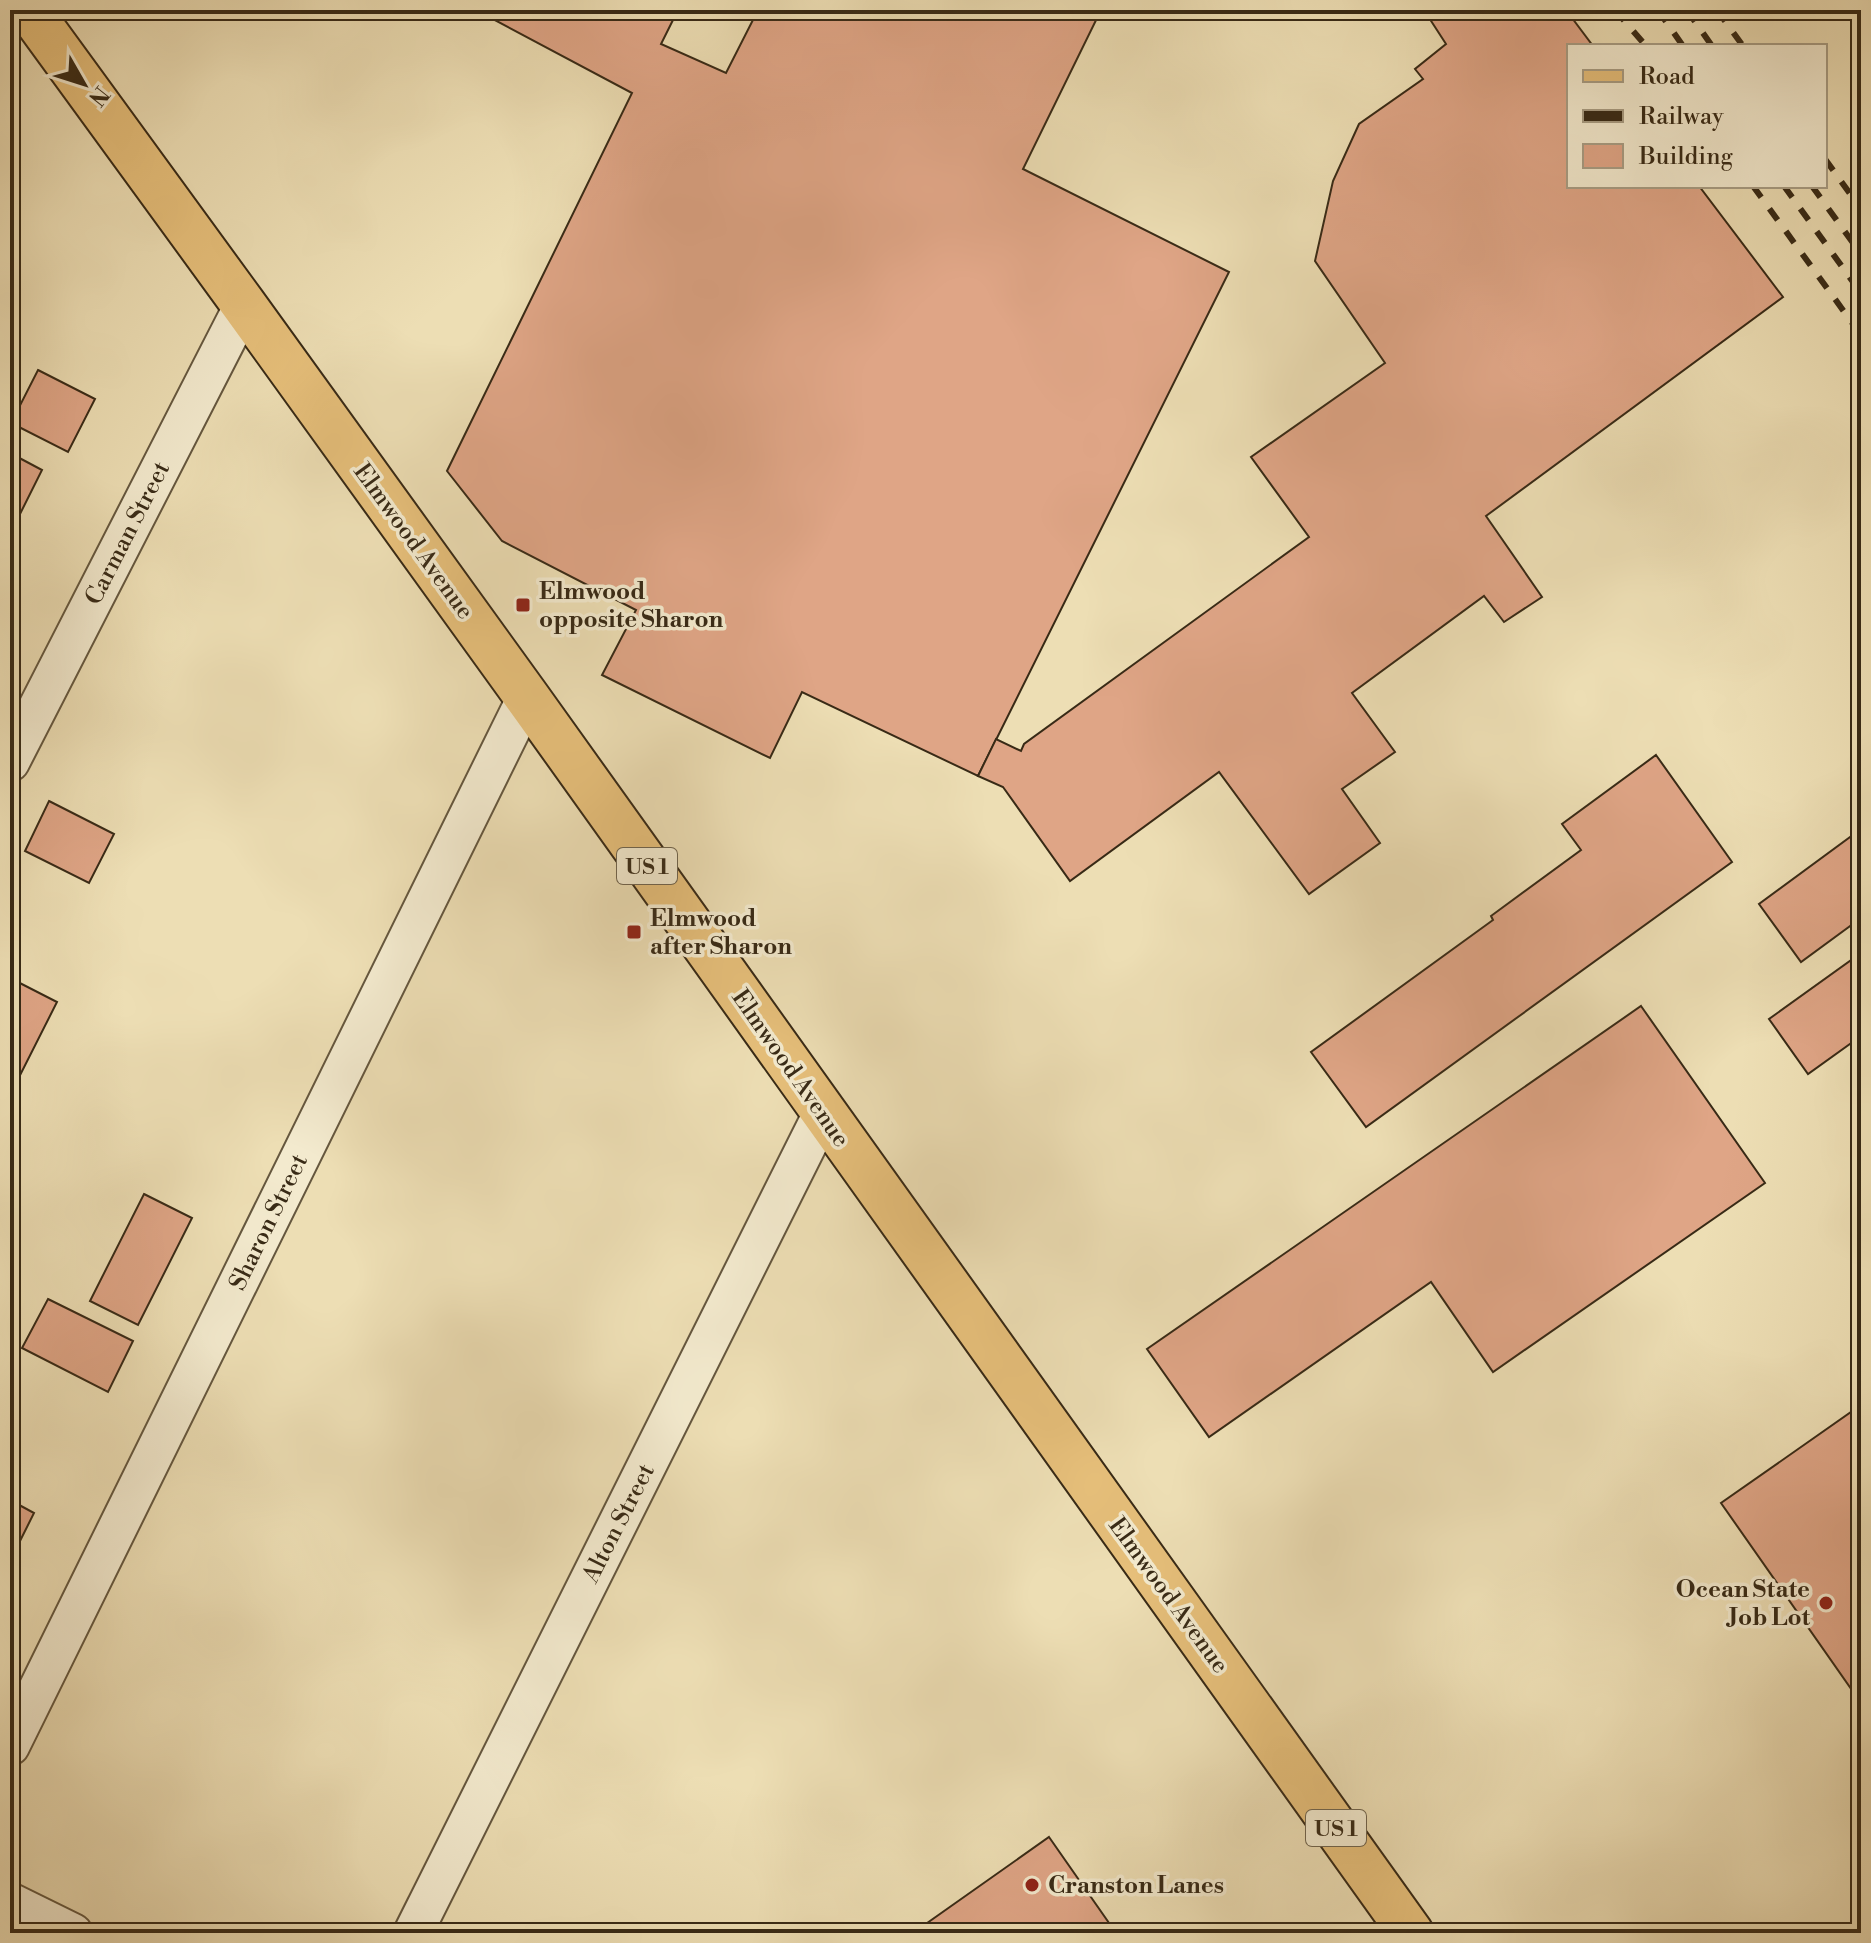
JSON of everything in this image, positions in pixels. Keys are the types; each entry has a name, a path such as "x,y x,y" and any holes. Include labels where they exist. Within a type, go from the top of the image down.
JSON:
{"main road":[{"name":"Elmwood Avenue","path":"29,10 527,697 1411,1933"}],"street":[{"name":"Carman Street","path":"10,762 244,305"},
{"name":"Sharon Street","path":"10,1746 527,697"},
{"name":"Alton Street","path":"413,1933 823,1113"},
{"path":"10,1902 73,1933"}],"building":[{"path":"476,10 678,10 661,44 726,73 758,10 1101,10 1023,169 1229,272 978,776 802,692 770,758 602,675 636,610 502,541 447,471 632,93"},
{"path":"1424,10 1566,10 1592,44 1567,44 1567,188 1701,188 1783,297 1486,516 1542,597 1504,622 1484,596 1352,693 1395,752 1342,789 1380,843 1309,894 1219,772 1070,881 1003,787 978,776 996,739 1021,751 1024,744 1309,537 1251,457 1385,363 1315,261 1333,181 1359,124 1423,79 1415,69 1446,44"},
{"path":"38,370 95,399 68,452 11,423"},
{"path":"10,453 42,470 10,534"},
{"path":"1656,755 1732,862 1366,1127 1311,1052 1493,920 1491,916 1581,850 1562,824"},
{"path":"49,801 114,834 89,883 25,851"},
{"path":"1861,829 1861,918 1801,962 1759,904"},
{"path":"1861,953 1861,1036 1808,1074 1769,1019"},
{"path":"10,978 57,1002 10,1095"},
{"path":"1641,1006 1765,1183 1493,1372 1431,1282 1209,1437 1147,1349"},
{"path":"144,1194 192,1218 138,1325 90,1301"},
{"path":"48,1299 133,1341 108,1392 22,1348"},
{"name":"Ocean State Job Lot","path":"1861,1405 1861,1703 1721,1503"},
{"path":"10,1500 34,1513 10,1561"},
{"name":"Cranston Lanes","path":"1049,1837 1116,1933 913,1933"}],"railway":[{"path":"1615,10 1644,44"},
{"path":"1658,10 1682,44"},
{"path":"1687,10 1711,44"},
{"path":"1717,10 1742,44"},
{"path":"1827,162 1861,209"},
{"path":"1754,188 1861,335"},
{"path":"1785,188 1861,293"},
{"path":"1813,188 1861,254"}],"place":[{"name":"Elmwood opposite Sharon","path":"523,605"},
{"name":"Elmwood after Sharon","path":"634,932"},
{"name":"Ocean State Job Lot","path":"1826,1603"},
{"name":"Cranston Lanes","path":"1032,1885"}]}
